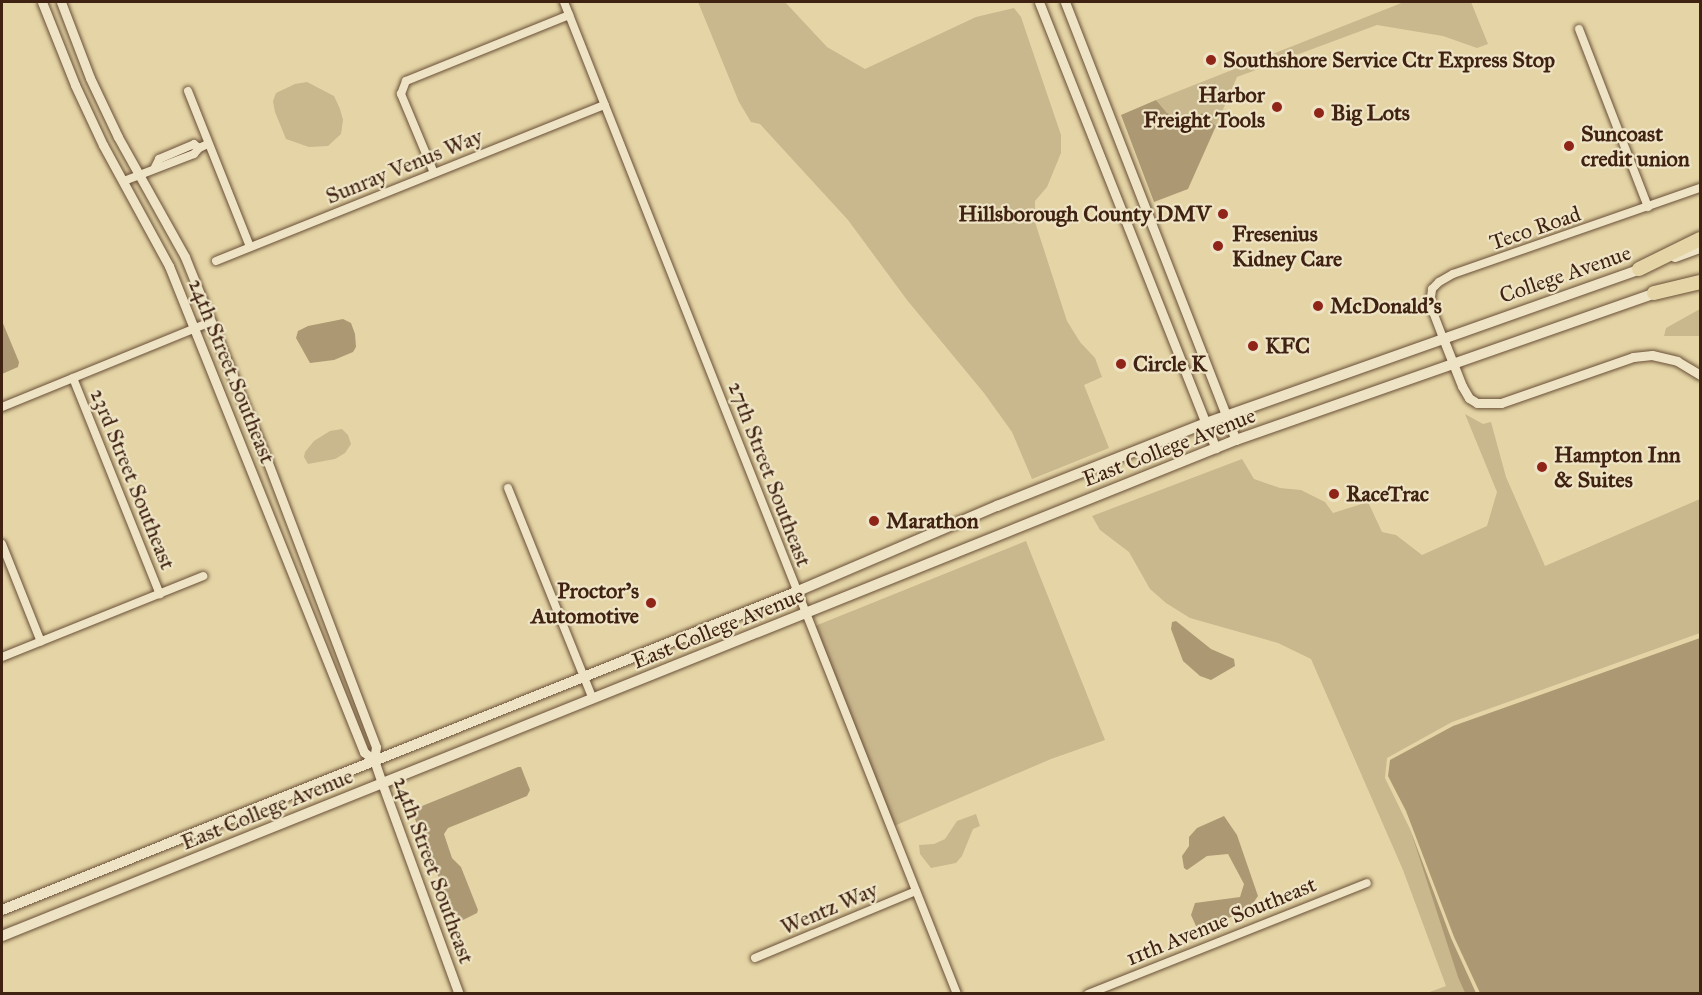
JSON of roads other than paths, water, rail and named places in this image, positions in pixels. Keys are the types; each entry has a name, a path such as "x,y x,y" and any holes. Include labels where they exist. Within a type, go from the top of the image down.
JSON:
{"highway":[{"path":"1639,269 1701,239"},
{"path":"1654,293 1701,282"}],"main road":[{"name":"College Avenue","path":"1443,338 1701,248"},
{"name":"College Avenue","path":"1453,363 1701,277"},
{"name":"East College Avenue","path":"2,910 796,592 997,506 1206,423 1443,338"},
{"name":"East College Avenue","path":"2,936 1236,440 1453,363"}],"street":[{"name":"24th Street Southeast","path":"42,2 75,85 103,145 170,266 364,752 374,760"},
{"name":"24th Street Southeast","path":"61,2 90,78 118,137 185,257 267,460 376,747 374,760 459,993"},
{"name":"27th Street Southeast","path":"564,2 796,592 957,993"},
{"path":"1039,2 1216,448"},
{"path":"1065,2 1236,440"},
{"path":"434,173 401,93 406,81 569,15"},
{"path":"1579,29 1648,207"},
{"path":"188,91 250,247"},
{"name":"Sunray Venus Way","path":"216,261 604,105"},
{"path":"124,181 155,167 159,159 194,144 199,148 208,144"},
{"name":"Teco Road","path":"1443,338 1430,304 1432,289 1439,282 1453,274 1701,188"},
{"path":"2,407 210,322"},
{"path":"1443,338 1469,398 1477,403 1489,405 1633,357 1652,356 1677,361 1701,375"},
{"name":"23rd Street Southeast","path":"73,378 160,594"},
{"path":"508,488 593,699"},
{"path":"2,544 41,642"},
{"path":"2,657 203,576"},
{"name":"11th Avenue Southeast","path":"1088,993 1367,883"},
{"name":"Wentz Way","path":"755,958 916,891"}],"place":[{"name":"Southshore Service Ctr Express Stop","path":"1211,60"},
{"name":"Harbor Freight Tools","path":"1277,107"},
{"name":"Big Lots","path":"1319,113"},
{"name":"Suncoast credit union","path":"1569,146"},
{"name":"Hillsborough County DMV","path":"1223,214"},
{"name":"Fresenius Kidney Care","path":"1218,246"},
{"name":"McDonald's","path":"1318,306"},
{"name":"KFC","path":"1253,346"},
{"name":"Circle K","path":"1121,364"},
{"name":"Hampton Inn & Suites","path":"1542,467"},
{"name":"RaceTrac","path":"1334,494"},
{"name":"Marathon","path":"874,521"},
{"name":"Proctor's Automotive","path":"651,603"}]}
